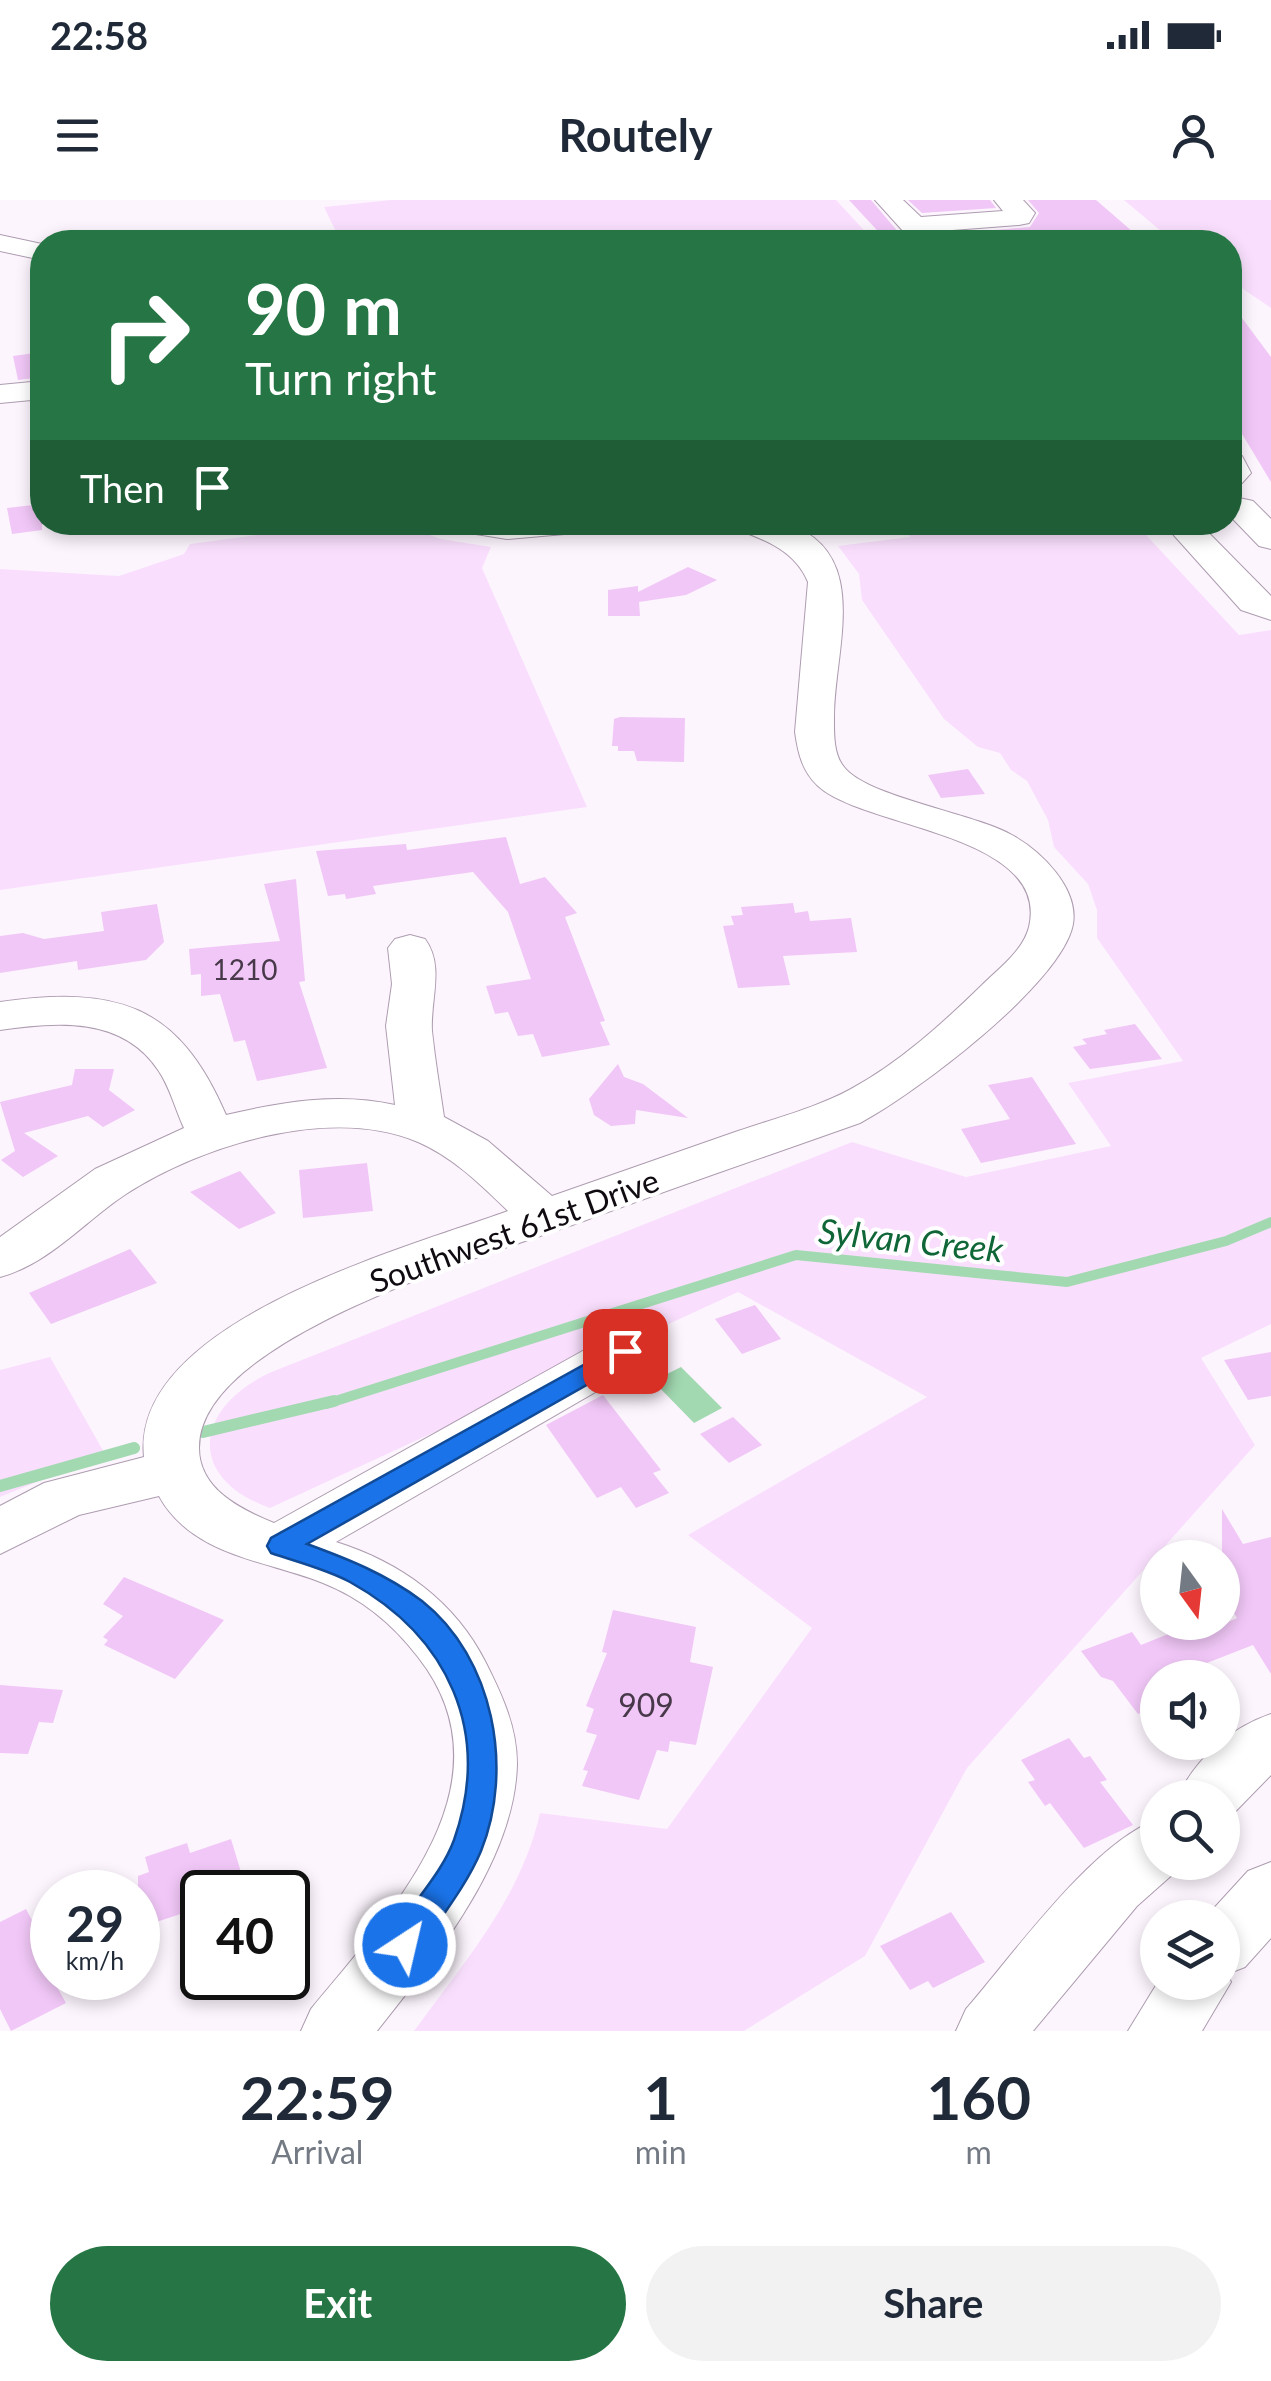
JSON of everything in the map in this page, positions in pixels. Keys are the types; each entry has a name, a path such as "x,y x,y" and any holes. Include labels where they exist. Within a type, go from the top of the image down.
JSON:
{"street":[{"path":"888,200 914,225 949,230"},
{"path":"979,230 1019,217 1021,214 1007,200"},
{"path":"0,242 30,249"},
{"path":"0,394 30,391"},
{"path":"1242,509 1271,538"},
{"name":"Southwest 61st Drive","path":"174,1471 169,1435 173,1420 198,1382 237,1347 318,1304 543,1216 874,1098 923,1064 1041,950 1053,922 1045,890 1015,854 990,841 856,793 825,770 814,737 826,607 824,576 799,544 778,535"},
{"path":"1191,535 1254,602 1271,610"},
{"path":"410,948 414,984 409,1026 421,1126"},
{"path":"0,1016 71,1009 109,1014 137,1027 177,1062 210,1134"},
{"path":"0,1260 112,1180 210,1134 300,1116 374,1118 421,1126 490,1167 543,1216"},
{"path":"281,1546 625,1351"},
{"path":"0,1532 64,1498 174,1471 188,1495 216,1520 358,1574 414,1611 462,1672 482,1732 482,1787 466,1850 422,1922 335,2031"},
{"path":"1224,1780 1271,1740"},
{"path":"990,2031 1114,1886 1140,1863"},
{"path":"1240,1926 1271,1891"},
{"path":"1162,2031 1184,2000"}],"shaded area":[{"path":"391,200 836,200 864,230 335,230 324,207"},
{"path":"1124,200 1271,200 1271,308 1242,288 1242,230 1160,230"},
{"path":"259,535 430,535 491,547 482,568 587,807 0,890 0,569 119,576 184,554 190,544"},
{"path":"909,535 1146,535 1239,635 1271,630 1271,1324 1201,1358 1255,1445 1170,1540 1140,1540 1140,1574 967,1768 865,1956 744,2031 414,2031 505,1901 531,1844 540,1813 667,1829 812,1628 688,1535 927,1397 738,1292 270,1508 243,1495 224,1479 213,1462 210,1443 214,1424 226,1405 269,1373 852,1142 966,1177 1111,1146 1068,1083 1183,1061 1097,938 1097,910 1088,884 1054,847 1048,820 1027,781 1011,770 1000,753 978,747 944,719 862,600 859,574 838,546"},
{"path":"50,1357 105,1454 0,1497 0,1370"},
{"path":"681,1367 722,1408 694,1423 653,1381"}],"building":[{"path":"849,200 871,200 897,230 877,230"},
{"path":"908,200 990,200 996,208 922,213"},
{"path":"1028,200 1096,200 1131,230 995,230 1030,227 1039,213"},
{"path":"1242,318 1271,357 1271,482 1242,434"},
{"path":"30,354 30,378 18,380 13,356"},
{"path":"30,505 30,532 12,534 7,508"},
{"path":"688,567 717,580 686,595 639,602 640,616 608,616 608,590 638,586 638,592"},
{"path":"685,718 684,762 637,761 634,751 618,751 618,746 612,746 614,719"},
{"path":"968,769 985,794 941,798 928,775"},
{"path":"506,837 520,884 545,877 577,913 565,917 605,1021 600,1022 610,1045 542,1057 533,1034 518,1036 508,1012 495,1014 486,986 531,979 508,912 473,872 373,886 376,894 346,899 345,894 328,896 316,851 406,844 407,850"},
{"path":"296,879 305,981 299,982 327,1068 257,1081 245,1040 234,1042 220,994 201,996 201,974 191,975 189,949 280,941 264,884"},
{"path":"793,903 795,913 808,911 810,921 851,918 857,952 783,956 790,985 738,988 723,926 734,925 731,916 743,915 741,907"},
{"path":"157,904 164,942 146,960 78,970 77,961 0,973 0,936 23,933 44,939 104,931 101,912"},
{"path":"1135,1024 1162,1059 1090,1069 1073,1047 1087,1044 1082,1039 1107,1034 1104,1030"},
{"path":"618,1064 624,1077 643,1084 688,1118 636,1110 635,1124 611,1126 594,1115 589,1099"},
{"path":"75,1069 114,1069 109,1090 135,1110 103,1127 88,1116 24,1133 58,1156 23,1177 1,1160 15,1151 0,1102 72,1085"},
{"path":"1032,1077 1076,1144 981,1163 961,1129 1010,1119 988,1085"},
{"path":"367,1163 373,1211 303,1218 299,1170"},
{"path":"240,1171 276,1213 239,1229 190,1192"},
{"path":"130,1249 157,1283 51,1324 29,1293"},
{"path":"755,1305 781,1339 742,1354 715,1319"},
{"path":"1271,1352 1271,1396 1248,1400 1224,1360"},
{"path":"603,1395 661,1470 653,1473 669,1493 636,1508 621,1487 597,1498 546,1425"},
{"path":"733,1417 762,1445 729,1463 700,1434"},
{"path":"1222,1509 1243,1544 1271,1537 1271,1674 1253,1645 1215,1660 1140,1660 1138,1714 1113,1681 1101,1677 1081,1651 1132,1632 1141,1645 1153,1640 1240,1640 1240,1540 1222,1540"},
{"path":"124,1577 224,1620 175,1679 104,1645 108,1640 103,1637 123,1616 103,1604"},
{"path":"613,1610 696,1627 690,1662 713,1667 696,1745 670,1741 668,1752 657,1750 639,1800 582,1786 588,1771 583,1770 597,1735 586,1732 594,1709 586,1706 607,1653 602,1652"},
{"path":"0,1685 63,1690 53,1723 39,1722 28,1754 0,1753"},
{"path":"1069,1738 1084,1758 1090,1756 1107,1780 1100,1782 1133,1825 1084,1848 1050,1803 1045,1806 1028,1782 1035,1780 1021,1760"},
{"path":"231,1839 240,1870 180,1870 180,1914 160,1921 160,1870 148,1870 145,1857 187,1843 190,1853"},
{"path":"26,1909 30,1917 30,2000 66,2003 11,2031 0,2009 0,1922"},
{"path":"951,1912 985,1962 933,1988 928,1981 910,1990 880,1946"}],"waterway":[{"name":"Sylvan Creek","path":"326,1404 796,1255 1067,1282 1226,1241 1271,1222"},
{"name":"Sylvan Creek","path":"203,1432 334,1401"},
{"name":"Sylvan Creek","path":"0,1486 134,1448"}],"route":[{"path":"405,1945 466,1850 482,1787 484,1759 476,1705 448,1650 414,1611 358,1574 281,1546 625,1351"}]}
